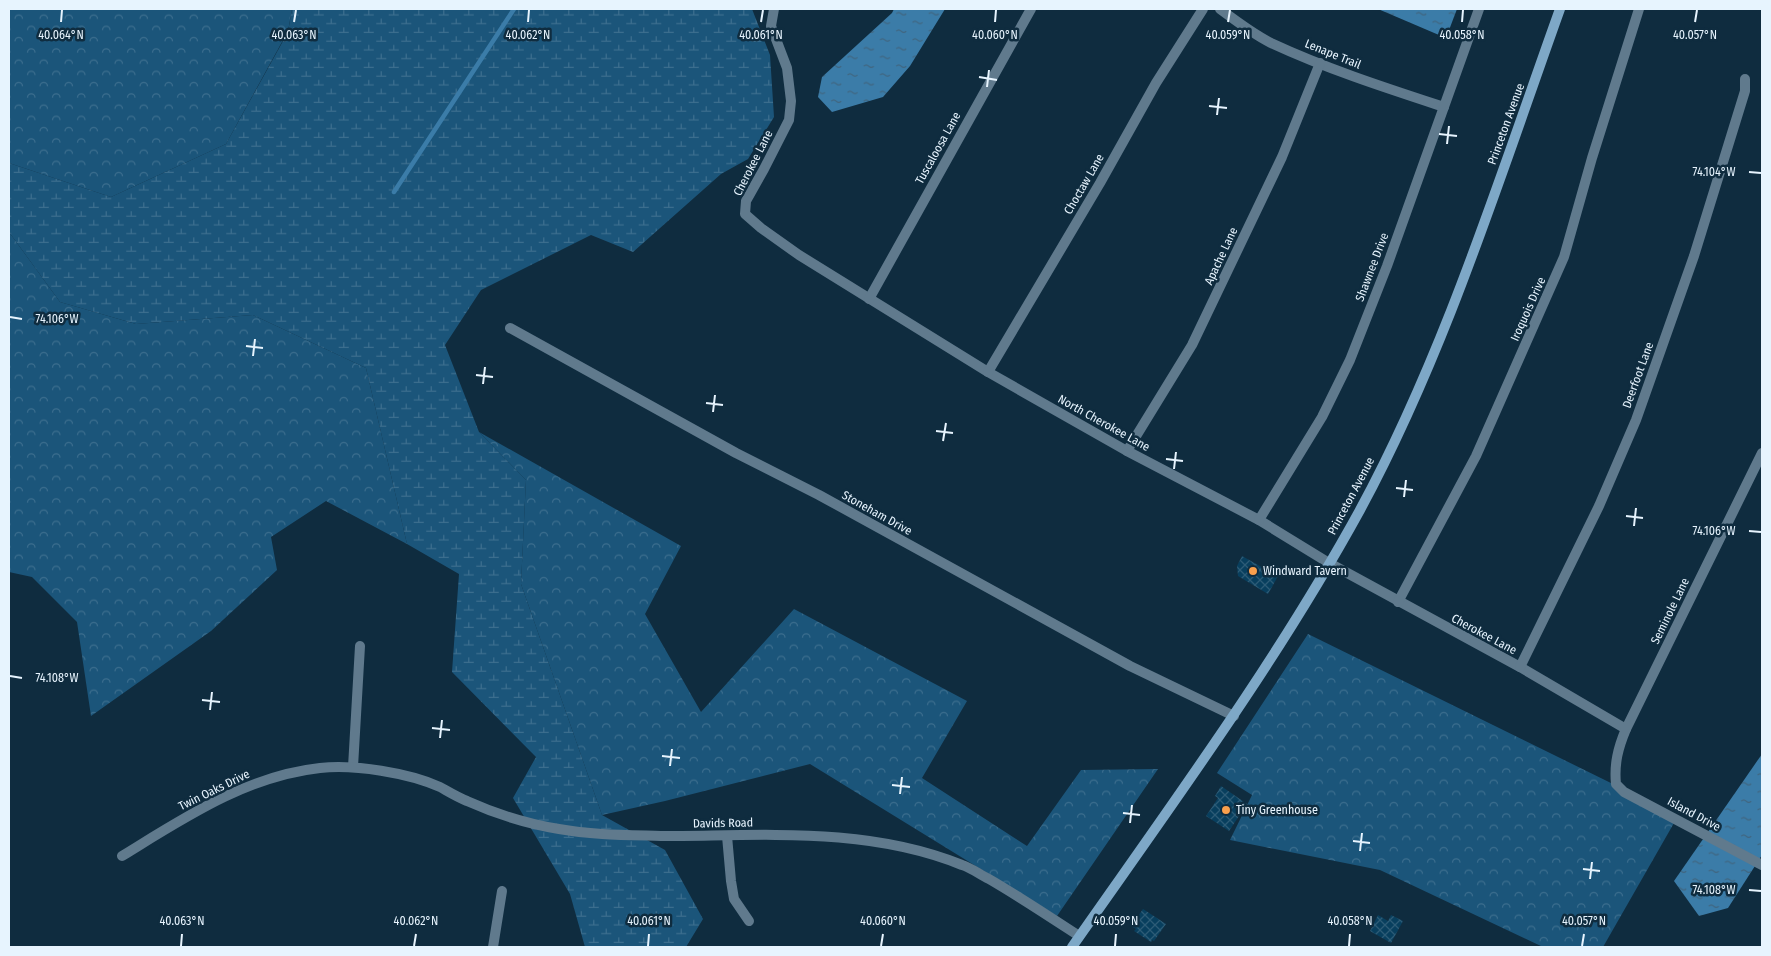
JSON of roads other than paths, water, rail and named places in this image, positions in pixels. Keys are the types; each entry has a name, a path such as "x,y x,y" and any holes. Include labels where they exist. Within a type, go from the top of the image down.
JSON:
{"main road":[{"name":"Princeton Avenue","path":"1072,947 1234,716 1361,508 1438,345 1560,9"}],"street":[{"name":"Cherokee Lane","path":"774,9 771,26 787,68 791,101 789,120 746,201 745,214 799,255 869,299"},
{"name":"Tuscaloosa Lane","path":"869,299 1031,9"},
{"name":"Choctaw Lane","path":"988,372 1100,183 1156,83 1203,9"},
{"name":"Lenape Trail","path":"1220,9 1247,29 1270,42 1371,83 1444,107"},
{"name":"Shawnee Drive","path":"1259,520 1322,417 1350,360 1387,266 1478,9"},
{"name":"Iroquois Drive","path":"1398,602 1476,456 1564,257 1592,158 1639,9"},
{"name":"Apache Lane","path":"1127,451 1192,345 1282,157 1320,63"},
{"name":"Deerfoot Lane","path":"1520,667 1599,506 1636,420 1694,256 1745,91 1745,79"},
{"name":"North Cherokee Lane","path":"869,299 988,372 1127,451 1259,520 1329,563"},
{"name":"Stoneham Drive","path":"510,328 736,453 819,495 1130,666 1234,716"},
{"name":"Seminole Lane","path":"1616,784 1614,767 1626,729 1762,453"},
{"name":"Cherokee Lane","path":"1329,563 1520,667 1626,729"},
{"path":"353,767 360,646"},
{"name":"Twin Oaks Drive","path":"122,856 224,796 254,783 321,767 353,767"},
{"name":"Davids Road","path":"353,767 409,777 439,787 464,800 506,816 559,830 619,835 825,836 887,843 964,865 1008,890 1080,936"},
{"name":"Island Drive","path":"1616,784 1624,792 1760,864"},
{"path":"727,836 734,899 749,921"},
{"path":"493,947 502,891"}],"water":[{"path":"894,9 945,9 910,66 883,97 832,112 818,97 822,77 892,13"},
{"path":"1378,9 1457,9 1446,38"},
{"path":"1762,754 1762,855 1728,908 1699,916 1674,881"}],"waterway":[{"path":"394,192 514,9"}],"place":[{"name":"Windward Tavern","path":"1253,571"},
{"name":"Tiny Greenhouse","path":"1226,810"}]}
